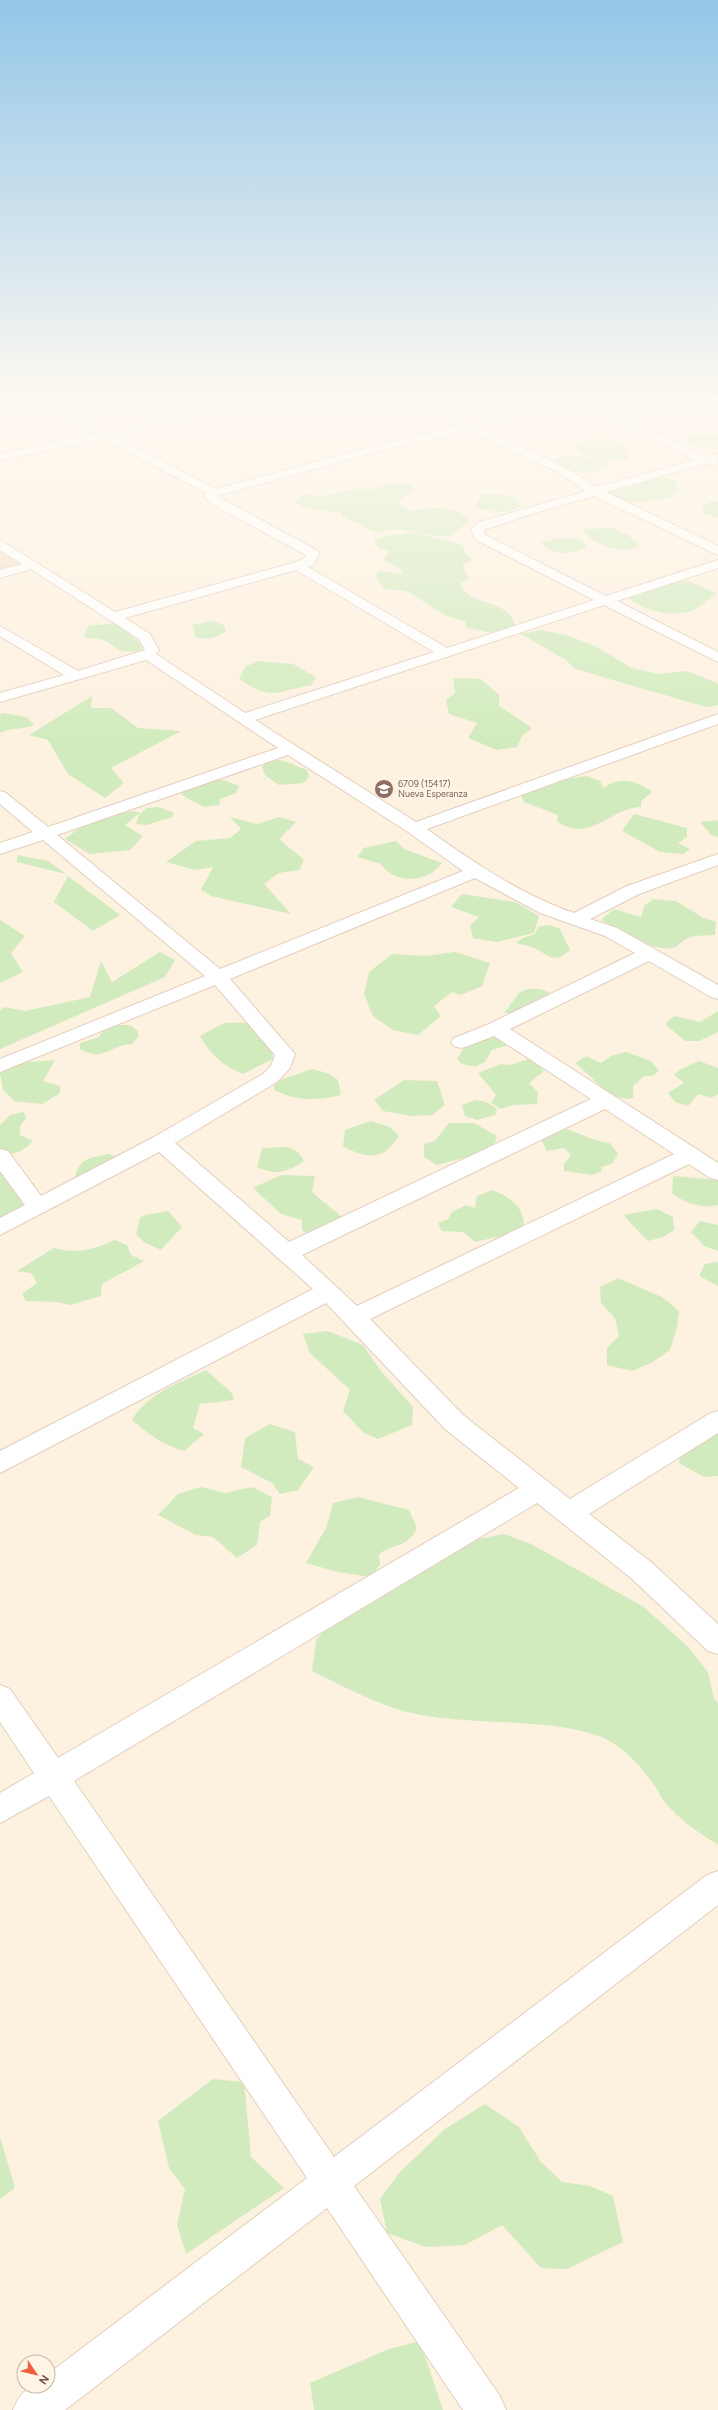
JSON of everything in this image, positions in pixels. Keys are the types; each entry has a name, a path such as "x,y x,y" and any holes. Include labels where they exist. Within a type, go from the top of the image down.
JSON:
{"street":[{"path":"116,616 298,566 308,562 313,554 241,514"},
{"path":"520,514 484,525 477,529 480,537 718,658"},
{"path":"643,514 718,550"},
{"path":"0,544 116,616 146,637 152,650 148,655 0,698"},
{"path":"243,719 718,564"},
{"path":"0,574 32,565"},
{"path":"298,566 446,653"},
{"path":"0,630 76,676"},
{"path":"148,655 243,719 414,828 476,872 546,909 610,932 650,953 718,993"},
{"path":"414,828 715,723"},
{"path":"0,849 290,749"},
{"path":"0,796 218,977 285,1054 280,1068 270,1078 161,1142 0,1227"},
{"path":"576,919 633,890 718,859"},
{"path":"0,1066 476,872"},
{"path":"461,1042 496,1028 650,953"},
{"path":"496,1028 718,1173"},
{"path":"286,1253 606,1100"},
{"path":"161,1142 329,1291 454,1422 641,1570 718,1642"},
{"path":"354,1317 689,1155"},
{"path":"0,1156 38,1207"},
{"path":"0,1463 329,1291"},
{"path":"569,1513 718,1421"},
{"path":"0,1808 539,1489"},
{"path":"0,1698 52,1777 486,2410"},
{"path":"33,2410 330,2181 718,1886"}],"shaded area":[{"path":"0,552 21,565 0,571"}],"green space":[{"path":"341,514 463,514 471,520 450,536 435,536 398,529 377,532 370,531 364,526 343,517"},
{"path":"707,514 718,514 718,518"},
{"path":"610,527 628,535 639,544 632,550 611,548 599,544 582,530"},
{"path":"412,532 453,542 463,546 465,553 473,560 463,564 464,570 469,577 460,584 470,596 503,609 508,613 515,626 493,633 467,628 465,621 446,616 409,592 383,588 376,576 379,571 404,575 400,569 383,560 390,551 379,548 374,540 386,536"},
{"path":"558,538 581,540 587,547 574,552 562,553 551,550 540,543"},
{"path":"688,581 717,593 694,610 675,614 645,608 629,598 658,589 669,582"},
{"path":"212,621 224,625 226,631 211,638 194,637 195,632 192,625"},
{"path":"116,623 141,644 142,652 121,651 104,640 84,637 88,626"},
{"path":"540,630 566,635 595,646 632,668 658,674 687,671 714,682 718,684 718,705 706,707 575,669 566,660 521,634"},
{"path":"257,661 293,664 316,677 312,685 275,693 260,691 239,679 245,667"},
{"path":"453,678 481,679 499,695 499,706 532,728 522,736 517,747 497,750 468,738 477,723 449,714 446,700 455,693"},
{"path":"92,696 91,708 111,708 138,728 181,731 111,768 124,783 105,798 68,774 48,740 29,735"},
{"path":"4,713 27,717 34,725 0,733 0,714"},
{"path":"277,760 307,770 309,777 303,783 279,785 265,775 262,767 265,763"},
{"path":"587,776 600,781 603,788 616,782 628,781 634,782 652,792 641,801 641,807 630,809 590,827 579,829 569,827 557,821 558,815 524,802 520,794 560,780"},
{"path":"213,780 223,780 239,786 236,793 220,799 219,805 204,807 182,795 184,790"},
{"path":"159,807 174,813 172,817 147,825 136,824 139,815 146,808"},
{"path":"120,811 141,812 125,825 143,836 130,850 90,854 65,839 83,825"},
{"path":"634,814 687,828 687,837 678,843 690,849 683,854 660,852 622,831"},
{"path":"230,817 257,824 279,817 296,822 279,839 304,860 299,870 279,873 264,884 291,914 211,896 201,890 213,867 195,870 166,862 196,841 230,838 241,829"},
{"path":"718,820 718,837 711,835 700,822"},
{"path":"396,841 404,849 442,863 429,875 412,879 394,876 381,864 357,857 364,848"},
{"path":"17,855 48,861 66,874 17,862"},
{"path":"68,876 120,915 93,931 54,902"},
{"path":"462,894 515,902 539,916 534,933 497,942 473,938 470,926 479,917 451,907"},
{"path":"653,899 676,901 702,917 716,922 715,935 692,937 678,946 667,949 637,940 601,920 614,909 641,917 644,906"},
{"path":"0,920 25,936 11,953 23,972 0,983"},
{"path":"550,925 560,929 570,950 560,957 550,957 538,950 516,943 523,938 535,934 538,927"},
{"path":"160,952 175,960 165,977 0,1049 0,1010 4,1007 25,1011 90,997 101,961 112,982"},
{"path":"455,952 490,963 482,986 461,995 452,992 434,1006 441,1016 418,1035 393,1030 373,1016 364,994 369,972 392,954 426,956"},
{"path":"528,989 541,989 550,993 536,1007 530,1010 519,1013 504,1013 520,992"},
{"path":"718,1011 718,1032 699,1041 685,1041 665,1024 674,1016 700,1022"},
{"path":"224,1023 246,1023 256,1028 268,1042 273,1059 243,1074 223,1063 213,1054 200,1036"},
{"path":"116,1025 130,1025 138,1031 138,1037 132,1044 101,1054 88,1053 80,1049 80,1043 99,1037 103,1029"},
{"path":"493,1035 502,1037 506,1046 492,1050 485,1062 475,1067 462,1064 457,1059 465,1046"},
{"path":"626,1052 651,1061 659,1071 653,1076 644,1076 633,1086 633,1098 616,1096 609,1092 575,1063 587,1056 601,1063 611,1056"},
{"path":"531,1058 544,1071 529,1083 538,1092 537,1104 514,1105 501,1109 491,1103 496,1095 478,1073 501,1064 510,1065"},
{"path":"55,1060 43,1081 60,1086 60,1093 42,1104 14,1101 3,1090 0,1073 14,1063"},
{"path":"699,1061 718,1068 718,1094 711,1098 698,1094 688,1106 675,1102 668,1093 684,1083 674,1075 679,1070"},
{"path":"312,1069 327,1073 338,1080 341,1095 307,1099 282,1094 274,1090 274,1082"},
{"path":"404,1080 437,1081 445,1105 432,1115 412,1116 383,1111 374,1100"},
{"path":"476,1100 492,1105 497,1109 495,1115 477,1120 465,1116 462,1105"},
{"path":"24,1112 26,1118 20,1126 20,1135 33,1141 20,1151 3,1155 0,1151 0,1125 10,1115"},
{"path":"371,1121 390,1127 399,1136 387,1150 381,1154 367,1155 343,1146 345,1130"},
{"path":"449,1123 474,1123 497,1136 493,1147 475,1155 437,1165 424,1157 424,1144 435,1141"},
{"path":"559,1127 610,1143 618,1154 612,1164 601,1167 602,1171 592,1175 564,1171 564,1164 571,1155 564,1148 547,1151 538,1134"},
{"path":"288,1147 298,1152 304,1161 281,1172 264,1170 257,1167 262,1148"},
{"path":"110,1154 121,1159 84,1181 75,1177 80,1165 88,1159"},
{"path":"0,1169 11,1169 35,1184 26,1202 12,1214 0,1220"},
{"path":"281,1175 315,1176 312,1192 343,1218 317,1234 302,1231 302,1220 281,1214 253,1188"},
{"path":"673,1176 718,1180 718,1205 699,1206 672,1194"},
{"path":"492,1190 510,1199 514,1203 521,1213 524,1226 510,1234 475,1242 463,1232 442,1231 438,1223 448,1219 452,1212 466,1205 475,1208 477,1196"},
{"path":"657,1209 673,1217 674,1230 663,1237 648,1241 623,1215"},
{"path":"168,1211 182,1227 161,1250 144,1242 136,1234 140,1218 145,1215"},
{"path":"700,1221 718,1225 718,1251 704,1246 691,1232"},
{"path":"115,1240 127,1245 131,1255 144,1261 102,1284 101,1296 70,1305 57,1302 26,1301 22,1294 37,1283 31,1273 17,1271 54,1248 78,1251 92,1249"},
{"path":"718,1262 718,1286 699,1276 705,1264"},
{"path":"618,1278 662,1297 679,1311 677,1327 670,1350 653,1362 632,1371 607,1365 607,1348 619,1336 615,1318 601,1303 600,1287"},
{"path":"328,1331 363,1345 381,1371 413,1407 412,1425 378,1439 364,1433 343,1411 350,1390 310,1353 303,1334"},
{"path":"206,1370 231,1392 234,1400 200,1404 193,1428 204,1434 184,1451 169,1446 144,1430 132,1420 138,1411 155,1396 175,1384"},
{"path":"270,1424 295,1432 298,1459 314,1467 298,1490 280,1494 272,1483 241,1467 245,1438"},
{"path":"718,1425 718,1476 704,1477 679,1463 680,1451"},
{"path":"201,1487 225,1493 252,1487 272,1497 270,1516 260,1522 257,1545 237,1558 213,1537 196,1535 158,1515 178,1494"},
{"path":"358,1497 409,1510 417,1528 414,1534 406,1542 379,1554 380,1565 370,1577 338,1572 306,1563 327,1526 333,1503"},
{"path":"504,1534 531,1544 644,1607 688,1647 708,1672 714,1699 718,1702 718,1845 681,1819 667,1805 646,1774 635,1761 614,1744 599,1736 578,1730 535,1724 448,1719 412,1713 382,1704 312,1671 316,1640 334,1619 473,1540"},
{"path":"213,2079 244,2082 251,2157 284,2188 186,2254 177,2225 185,2189 169,2168 158,2121"},
{"path":"485,2104 519,2127 541,2162 562,2182 590,2186 613,2196 623,2242 567,2269 541,2268 502,2225 465,2245 426,2247 387,2233 380,2199 400,2172 445,2129"},
{"path":"0,2137 15,2188 0,2199"},
{"path":"420,2341 443,2410 314,2410 310,2383 389,2349"}],"place":[{"name":"6709 (15417) Nueva Esperanza","path":"384,789"}]}
